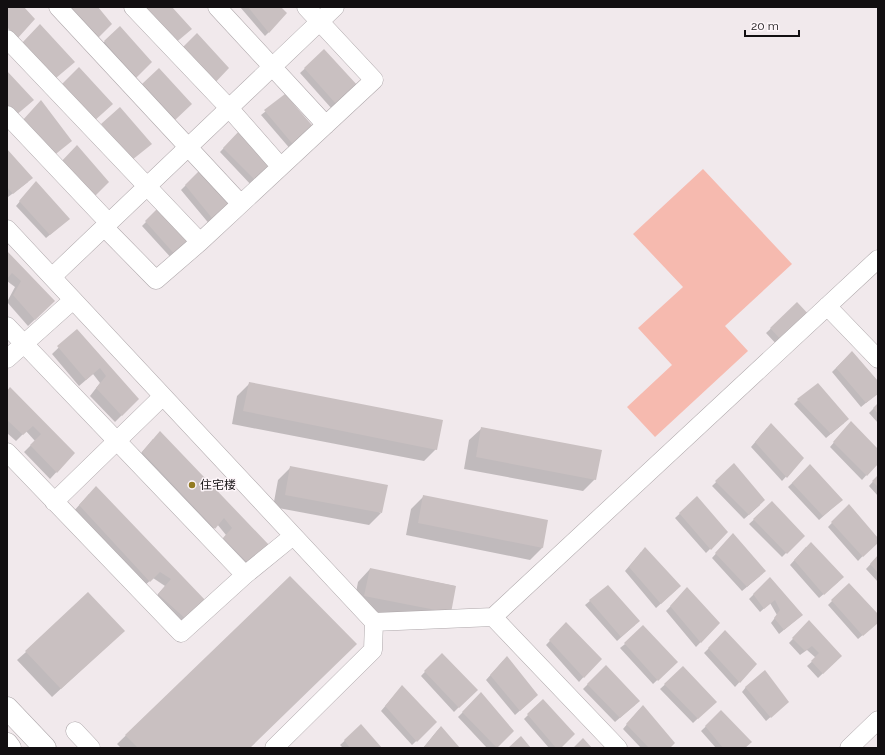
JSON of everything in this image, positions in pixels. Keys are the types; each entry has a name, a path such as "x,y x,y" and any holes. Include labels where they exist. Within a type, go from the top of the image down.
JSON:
{"main road":[{"path":"7,708 45,748"},
{"path":"7,744 10,748"}],"street":[{"path":"58,7 189,146 240,203"},
{"path":"133,7 229,108 280,166"},
{"path":"217,7 326,125"},
{"path":"7,115 156,280 200,242 240,203 374,80 306,7"},
{"path":"52,277 335,7"},
{"path":"7,38 148,185 200,242"},
{"path":"7,229 374,622 373,650 274,748"},
{"path":"374,622 493,617 878,259"},
{"path":"7,359 73,300"},
{"path":"827,306 878,359"},
{"path":"7,326 245,575"},
{"path":"54,502 163,396"},
{"path":"7,452 181,633 245,575 293,536"},
{"path":"493,617 618,748"},
{"path":"849,748 878,720"},
{"path":"75,731 91,748"}],"shaded area":[{"path":"703,169 792,264 725,326 748,351 655,437 627,407 672,365 638,328 683,287 633,234"}],"building":[{"path":"7,7 24,7 35,19 17,39 7,27"},
{"path":"63,7 98,7 112,24 93,43"},
{"path":"146,7 172,7 192,29 173,45 142,12"},
{"path":"248,7 281,7 287,13 269,33"},
{"path":"40,24 75,62 56,78 22,43"},
{"path":"120,26 152,62 135,79 104,41"},
{"path":"197,33 229,68 211,87 180,50"},
{"path":"324,49 358,86 337,105 304,68"},
{"path":"79,67 113,104 93,122 61,85"},
{"path":"159,68 192,104 174,121 142,84"},
{"path":"7,71 34,100 15,116 7,107"},
{"path":"285,94 317,131 296,148 264,110"},
{"path":"41,100 72,141 52,157 22,121"},
{"path":"120,107 152,144 132,160 101,124"},
{"path":"241,129 276,168 258,183 223,148"},
{"path":"77,145 109,182 91,200 59,164"},
{"path":"7,149 33,178 13,194 7,187"},
{"path":"203,167 236,204 216,223 185,185"},
{"path":"36,181 70,219 50,235 19,201"},
{"path":"163,203 197,241 178,258 145,221"},
{"path":"7,251 55,301 35,320 13,295 21,281 12,273 7,279"},
{"path":"797,302 812,318 784,343 770,328"},
{"path":"77,329 139,399 122,416 96,388 106,376 100,368 86,380 57,346"},
{"path":"852,351 878,381 878,394 866,403 836,368"},
{"path":"249,382 443,420 437,450 243,411"},
{"path":"818,383 849,419 831,434 797,399"},
{"path":"10,387 75,453 57,473 30,445 41,434 33,426 23,435 7,420 7,391"},
{"path":"878,403 878,414 873,408"},
{"path":"851,421 878,449 878,464 867,476 833,442"},
{"path":"771,423 804,458 787,478 755,442"},
{"path":"481,427 602,450 596,480 476,457"},
{"name":"住宅楼","path":"160,431 269,545 250,565 223,538 232,528 224,518 215,529 142,452"},
{"path":"734,463 765,500 749,515 715,481"},
{"path":"810,464 843,500 823,516 792,483"},
{"path":"290,466 388,485 382,513 285,495"},
{"path":"878,475 878,487 872,481"},
{"path":"96,486 206,601 188,621 158,594 171,579 160,572 150,582 79,505"},
{"path":"423,495 548,520 543,548 418,523"},
{"path":"697,496 728,532 711,550 679,513"},
{"path":"772,501 805,536 787,554 753,519"},
{"path":"849,504 878,538 878,543 863,557 831,522"},
{"path":"733,533 766,571 747,587 715,553"},
{"path":"811,542 844,577 824,595 794,560"},
{"path":"645,547 681,586 661,604 629,567"},
{"path":"878,555 878,573 870,564"},
{"path":"370,568 456,586 451,613 364,596"},
{"path":"290,576 357,644 250,748 138,748 125,735"},
{"path":"770,577 803,615 784,630 774,618 780,610 775,600 764,609 753,594"},
{"path":"849,583 878,614 878,623 863,636 831,600"},
{"path":"608,585 640,621 621,637 589,600"},
{"path":"687,587 720,623 701,643 670,606"},
{"path":"88,592 125,631 61,689 25,651"},
{"path":"809,620 842,656 823,674 811,661 819,653 812,646 805,651 792,638"},
{"path":"566,622 602,659 584,678 549,640"},
{"path":"643,625 678,662 658,681 624,643"},
{"path":"725,630 757,664 740,683 708,648"},
{"path":"442,653 478,690 459,708 424,671"},
{"path":"507,656 538,695 520,711 490,675"},
{"path":"606,665 640,701 620,718 587,684"},
{"path":"683,666 717,702 698,719 664,684"},
{"path":"765,670 789,702 771,718 745,687"},
{"path":"402,685 437,722 417,742 385,706"},
{"path":"481,692 514,731 497,748 462,712"},
{"path":"543,699 575,734 561,748 556,748 527,714"},
{"path":"643,705 675,743 670,748 649,748 626,724"},
{"path":"721,710 752,742 745,748 723,748 705,726"},
{"path":"361,724 382,748 350,748 344,740"},
{"path":"441,726 460,748 424,747"},
{"path":"521,736 531,748 508,748"},
{"path":"583,738 592,748 573,748"}],"place":[{"name":"住宅楼","path":"192,485"}]}
